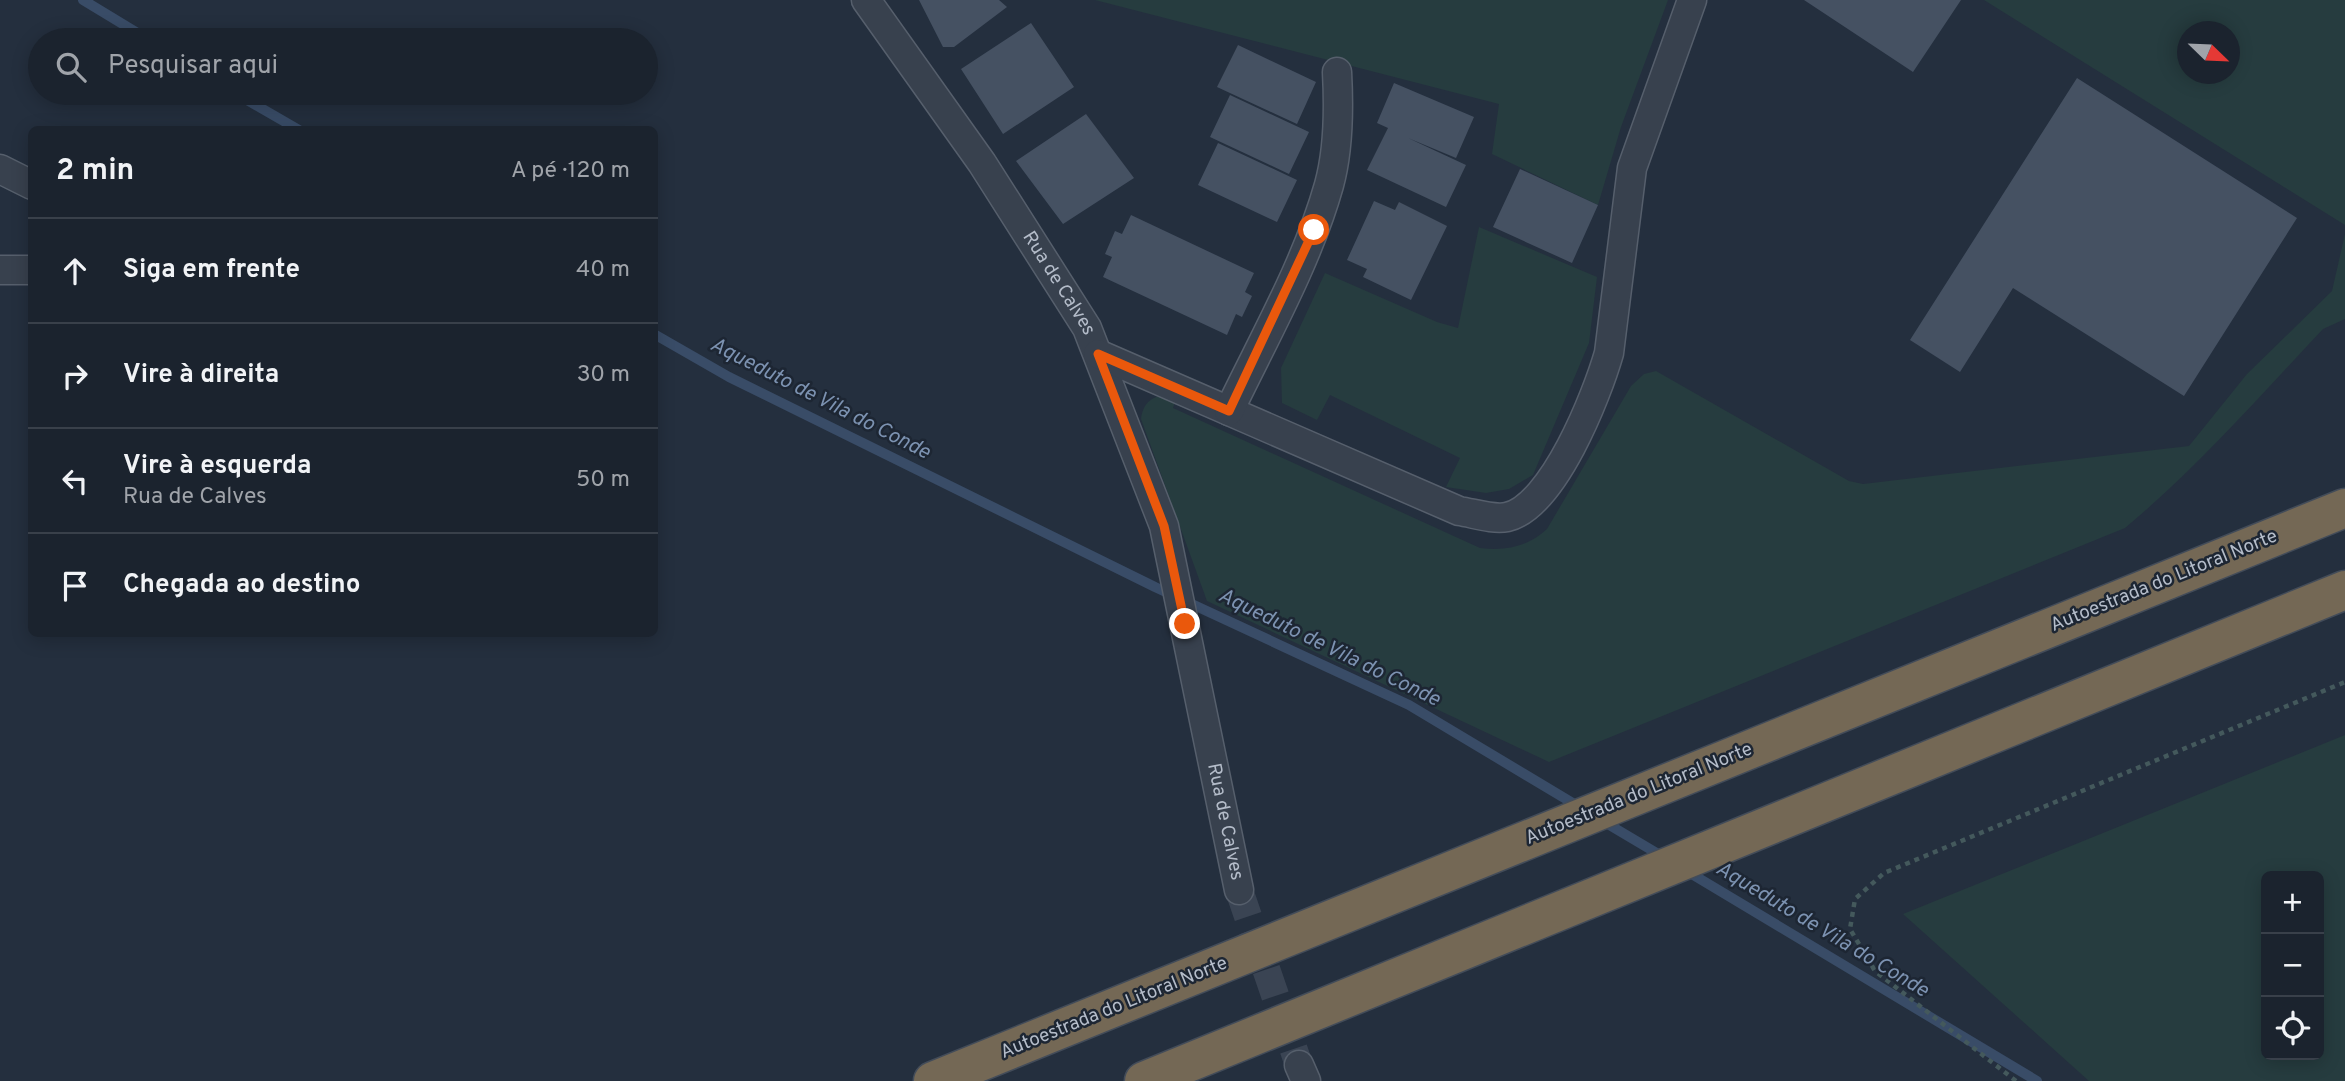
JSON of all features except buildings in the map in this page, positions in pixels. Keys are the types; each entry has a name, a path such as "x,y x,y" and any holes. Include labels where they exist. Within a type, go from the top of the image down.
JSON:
{"highway":[{"name":"Autoestrada do Litoral Norte","path":"933,1081 2345,508"},
{"path":"1144,1081 2345,590"}],"street":[{"name":"Rua de Calves","path":"866,0 982,163 1087,328 1098,354 1164,526 1239,890"},
{"path":"1098,354 1459,511 1507,517 1541,495 1562,464 1603,373 1609,353 1632,168 1692,0"},
{"path":"1229,411 1314,230 1330,183 1338,107 1337,72"},
{"path":"0,169 28,183"},
{"path":"0,270 28,270"}],"path":[{"path":"2016,1081 1875,971 1850,929 1854,899 1884,873 2345,682"}],"green space":[{"path":"1095,0 1668,0 1621,127 1598,205 1492,154 1499,104"},
{"path":"1984,0 2345,0 2345,225"},
{"path":"1479,227 1597,277 1589,343 1533,475 1509,489 1486,493 1446,487 1460,458 1330,395 1317,420 1282,403 1281,368 1325,273 1437,322 1458,328"},
{"path":"2345,234 2345,319 2323,329 2202,457 2125,528 1549,762 1207,601 1141,419 1145,406 1153,398 1177,395 1173,408 1480,548 1490,549 1524,544 1547,529 1631,386 1644,374 1656,371 1849,481 1863,484 2189,446 2247,374 2332,291"},
{"path":"2345,735 2345,1081 2089,1081 1903,914"}],"waterway":[{"name":"Aqueduto de Vila do Conde","path":"83,0 129,28"},
{"name":"Aqueduto de Vila do Conde","path":"256,105 292,126"},
{"name":"Aqueduto de Vila do Conde","path":"658,336 729,377 1155,587 1409,705 1581,808"},
{"name":"Aqueduto de Vila do Conde","path":"1601,820 1665,858"},
{"name":"Aqueduto de Vila do Conde","path":"1685,870 2037,1081"}],"tunnel":[{"path":"1239,890 1299,1065"}],"route":[{"path":"1185,624 1164,526 1098,354 1229,411 1314,230"}]}
